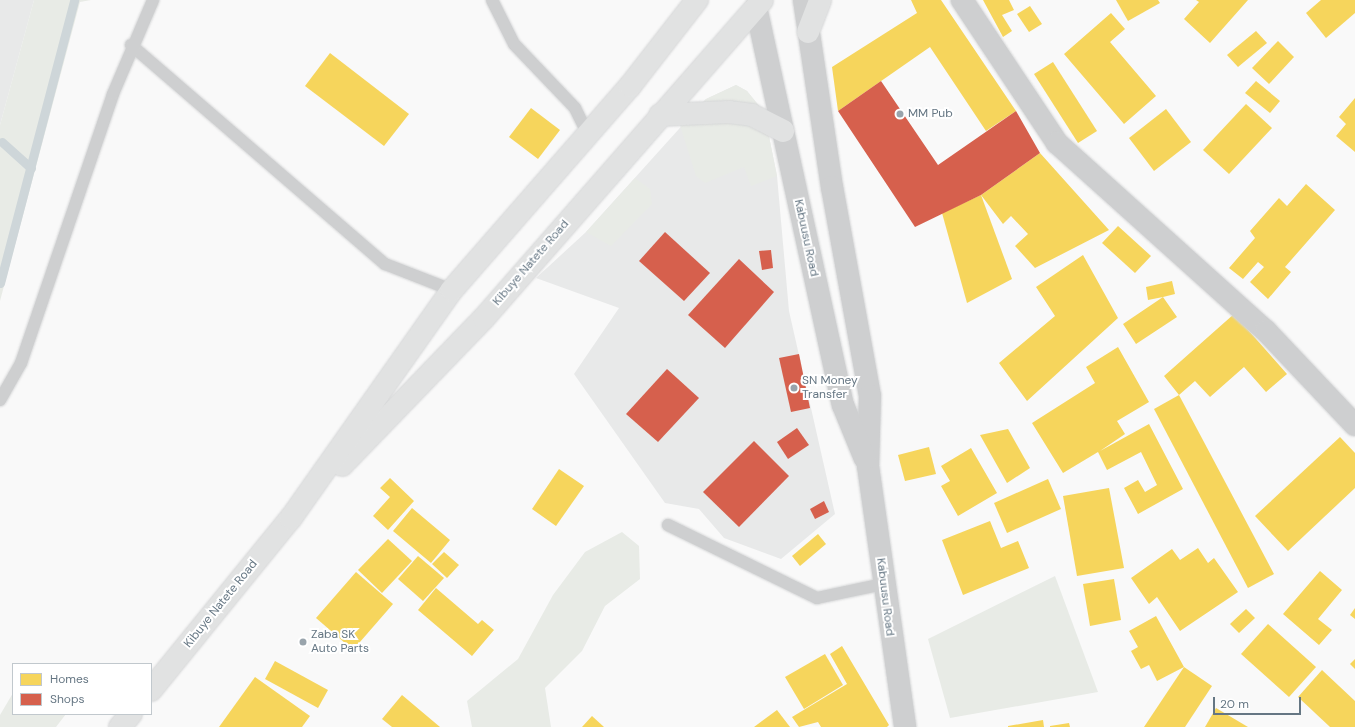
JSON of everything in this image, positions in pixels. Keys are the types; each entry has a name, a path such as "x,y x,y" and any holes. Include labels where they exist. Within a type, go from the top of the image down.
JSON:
{"main road":[{"name":"Kibuye Natete Road","path":"152,689 292,518 452,290 630,86 697,0"},
{"path":"808,32 820,0"},
{"name":"Kibuye Natete Road","path":"292,518 484,318 660,115 759,4"},
{"path":"660,115 729,112 752,115 783,131"},
{"path":"120,727 130,715"}],"street":[{"name":"Kabuusu Road","path":"804,0 808,32 870,396 868,466 883,584 905,727"},
{"path":"962,0 1057,143 1266,331 1355,425"},
{"name":"Kabuusu Road","path":"759,4 783,131 843,405 868,466"}],"lane":[{"path":"0,400 21,363 131,45 153,0"},
{"path":"492,0 514,44 575,108 587,134"},
{"path":"131,45 385,264 452,290"},
{"path":"668,525 817,598 883,584"}],"shaded area":[{"path":"0,0 34,0 0,125"},
{"path":"34,0 91,0 80,2 0,301 0,125"},
{"path":"736,85 747,91 764,112 777,176 789,311 835,514 781,559 724,538 699,509 665,503 574,374 619,308 536,278 586,232 706,99"},
{"path":"736,85 747,91 764,112 777,176 751,186 744,167 705,183 696,176 680,125 706,99"},
{"path":"635,178 650,189 652,204 611,246 586,232"},
{"path":"622,532 639,546 640,579 605,606 582,651 545,688 551,727 472,727 467,701 518,659 553,595 585,552"},
{"path":"1055,576 1098,692 950,718 928,639"},
{"path":"12,695 12,715 65,715 56,727 0,727 0,715"}],"building: Homes":[{"path":"911,0 941,0 1016,111 986,131 930,47 838,111 832,67 917,13"},
{"path":"983,0 1009,0 1014,10 1002,15 1012,31 1003,37"},
{"path":"1116,0 1158,0 1160,3 1128,21"},
{"path":"1196,0 1248,0 1210,43 1184,19 1199,2"},
{"path":"1321,0 1355,0 1355,13 1326,38 1306,13"},
{"path":"1030,6 1042,24 1029,32 1017,14"},
{"path":"1111,13 1125,29 1110,42 1156,96 1124,124 1064,54"},
{"path":"1256,31 1267,43 1238,67 1227,55"},
{"path":"1278,41 1294,57 1269,84 1252,68"},
{"path":"330,53 409,114 384,146 305,86"},
{"path":"1053,62 1097,131 1078,143 1034,74"},
{"path":"1256,81 1280,101 1270,113 1245,93"},
{"path":"1355,98 1355,152 1336,136 1346,124 1339,117"},
{"path":"1246,104 1272,128 1229,174 1203,150"},
{"path":"531,108 560,130 538,159 509,137"},
{"path":"1166,109 1191,142 1154,171 1129,138"},
{"path":"1040,153 1109,230 1035,268 1015,246 1028,234 1011,216 1003,224 981,195"},
{"path":"1306,184 1335,210 1285,267 1291,272 1268,299 1250,282 1264,267 1258,262 1243,279 1229,268 1255,238 1250,231 1279,198 1287,206"},
{"path":"981,195 1012,279 967,303 942,213"},
{"path":"1118,226 1151,256 1135,273 1102,243"},
{"path":"1083,255 1118,318 1027,401 999,363 1055,316 1036,287"},
{"path":"1172,281 1175,294 1148,300 1146,287"},
{"path":"1163,297 1177,317 1136,344 1123,324"},
{"path":"1234,314 1287,374 1266,392 1244,367 1210,397 1195,381 1179,395 1164,376"},
{"path":"1118,347 1149,402 1117,421 1125,434 1100,451 1149,424 1183,489 1138,514 1124,488 1138,480 1145,492 1157,485 1141,452 1107,470 1098,452 1063,473 1032,423 1095,383 1086,367"},
{"path":"1179,395 1274,574 1248,588 1154,409"},
{"path":"1008,429 1030,468 1007,483 980,435"},
{"path":"1340,437 1355,453 1355,488 1288,551 1255,516"},
{"path":"929,447 936,474 905,481 898,455"},
{"path":"971,448 997,493 958,516 941,486 950,481 941,466"},
{"path":"559,469 584,486 556,526 532,509"},
{"path":"390,478 414,501 388,530 373,516 390,497 380,488"},
{"path":"1048,479 1061,509 1007,533 994,503"},
{"path":"1109,488 1124,568 1077,576 1063,496"},
{"path":"412,508 450,540 431,563 393,531"},
{"path":"990,521 1001,548 1018,541 1029,568 963,595 942,540"},
{"path":"818,534 826,544 800,566 792,556"},
{"path":"388,539 412,561 382,593 358,570"},
{"path":"1198,548 1208,563 1214,558 1238,592 1180,631 1157,597 1149,604 1131,578 1172,549 1180,560"},
{"path":"444,552 459,565 447,578 432,564"},
{"path":"418,556 444,578 423,601 398,579"},
{"path":"1320,571 1342,590 1318,619 1332,630 1319,645 1283,614"},
{"path":"356,572 393,604 353,650 316,618"},
{"path":"1114,579 1121,620 1090,626 1083,584"},
{"path":"436,588 478,624 482,620 494,630 472,656 418,610"},
{"path":"1355,608 1355,619 1350,615"},
{"path":"1246,609 1255,618 1239,633 1230,624"},
{"path":"1156,616 1184,667 1157,681 1149,665 1141,669 1131,651 1138,647 1129,631"},
{"path":"1268,624 1316,667 1289,697 1241,654"},
{"path":"842,646 889,725 887,727 821,727 818,722 799,727 792,717 847,684 830,654"},
{"path":"825,654 843,685 804,709 785,677"},
{"path":"1355,659 1355,669 1350,664"},
{"path":"275,661 328,690 318,708 265,679"},
{"path":"1184,667 1212,686 1185,727 1144,727"},
{"path":"1322,670 1355,701 1355,727 1330,727 1298,697"},
{"path":"255,677 310,716 302,727 219,727"},
{"path":"402,695 440,727 392,727 382,719"},
{"path":"1216,708 1248,727 1205,727"},
{"path":"777,710 790,727 754,727"},
{"path":"592,716 604,727 582,727"},
{"path":"1043,720 1044,727 1008,727 1008,726"},
{"path":"1069,723 1070,727 1050,727 1050,726"}],"building: Shops":[{"path":"881,81 938,165 1016,111 1040,153 981,195 915,227 838,111"},
{"path":"665,232 710,273 684,301 639,261"},
{"path":"771,250 773,268 762,270 759,251"},
{"path":"739,259 774,292 725,348 688,315"},
{"path":"799,354 810,408 791,412 779,358"},
{"path":"667,369 699,398 658,442 626,414"},
{"path":"797,428 809,445 788,459 777,442"},
{"path":"754,441 789,476 739,527 703,492"},
{"path":"824,501 829,512 815,519 810,509"}],"waterway":[{"path":"0,283 74,0"},
{"path":"2,142 31,168"}],"place":[{"name":"MM Pub","path":"900,114"},
{"name":"SN Money Transfer","path":"794,388"},
{"name":"Zaba SK Auto Parts","path":"303,642"}]}
